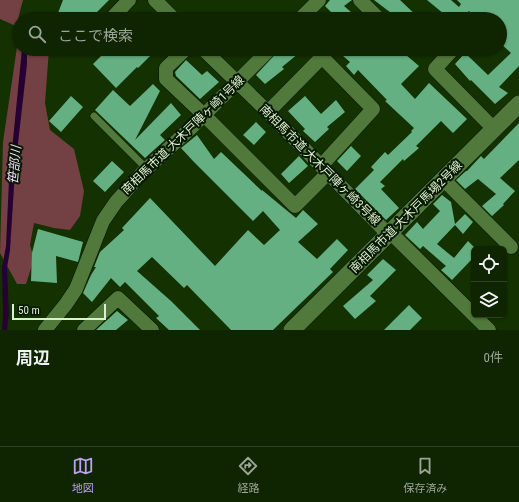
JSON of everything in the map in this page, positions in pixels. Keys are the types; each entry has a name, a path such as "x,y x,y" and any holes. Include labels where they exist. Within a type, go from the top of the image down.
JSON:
{"street":[{"path":"118,12 129,0"},
{"path":"307,12 319,0"},
{"path":"360,0 372,12"},
{"path":"162,2 169,12"},
{"path":"179,56 166,68 166,79 295,206 373,109 322,57 268,112"},
{"name":"南相馬市道 大木戸陣ヶ崎3号線","path":"210,56 325,169 381,227 395,237 489,330"},
{"name":"南相馬市道 大木戸陣ヶ崎1号線","path":"51,328 76,289 94,241 109,212 128,188 147,168 204,115 263,56"},
{"path":"447,56 435,69 493,128"},
{"name":"南相馬市道 大木戸馬場2号線","path":"292,330 493,128 518,106"},
{"path":"443,179 511,247"},
{"path":"84,330 118,298 152,330"}],"lane":[{"path":"94,116 147,168"}],"shaded area":[{"path":"0,0 23,0 20,12 12,12 12,24 0,19"},
{"path":"16,56 48,56 45,103 50,130 74,149 84,191 80,216 70,230 34,223 30,245 34,259 26,284 17,284 0,253 3,142"}],"water":[{"name":"笹部川","path":"21,56 27,56 15,170 10,250 7,268 9,314 7,330 2,330 2,268 6,246 9,180"}],"building":[{"path":"63,0 109,0 97,12 58,12"},
{"path":"330,0 352,0 344,6 351,12 331,12 325,6"},
{"path":"374,0 400,0 413,12 390,12"},
{"path":"427,0 451,0 459,7 461,4 457,0 519,0 519,66 499,87 508,93 495,104 471,80 470,81 455,64 462,56 468,56 488,75 511,53 507,49 507,12 442,12"},
{"path":"101,56 150,56 116,88 93,64"},
{"path":"274,56 295,56 282,67 284,69 265,84 256,75"},
{"path":"343,56 407,56 419,66 401,84 415,99 429,83 467,119 453,133 441,121 416,146 419,148 404,161 403,159 380,182 385,186 381,189 399,208 386,220 355,189 374,170 371,167 385,152 388,155 412,132 411,131 414,128 385,101 387,100 358,70 354,75 346,66 350,62"},
{"path":"186,60 202,75 207,71 219,82 200,99 176,76 175,72"},
{"path":"153,84 160,91 135,140 171,103 181,115 160,135 165,140 145,158 95,110 113,90 130,106"},
{"path":"71,96 83,107 61,132 49,121"},
{"path":"305,96 321,114 336,100 345,112 327,127 329,129 315,142 303,131 305,129 288,111"},
{"path":"256,122 266,132 254,145 243,135"},
{"path":"519,123 519,160 500,178 515,191 503,204 504,205 492,216 482,206 496,194 478,179 465,189 456,180 481,156 484,159"},
{"path":"197,135 214,159 221,152 262,191 296,218 303,210 318,224 298,242 317,259 337,239 348,250 330,269 333,272 273,330 231,330 187,285 184,288 152,257 137,271 171,301 200,330 169,330 156,318 159,316 125,282 120,287 111,278 92,302 83,293 96,267 94,267 100,252 124,230 122,228 150,198 215,266 248,230 264,245 280,230 263,211 253,221 181,148"},
{"path":"351,146 361,156 347,171 337,161"},
{"path":"299,156 308,166 289,183 281,174"},
{"path":"112,161 124,172 105,192 93,181"},
{"path":"442,195 451,202 455,224 465,214 473,222 463,234 455,225 437,244 454,258 468,241 473,246 471,246 471,260 452,280 441,270 446,266 423,246 420,249 405,235 417,222 423,229 440,211 433,204"},
{"path":"38,229 83,242 78,262 56,256 57,283 31,281 32,253"},
{"path":"383,259 396,270 370,296 376,301 355,319 343,306 373,280 367,275"},
{"path":"409,305 422,318 410,330 384,330"},
{"path":"117,311 128,320 116,330 96,330"}]}
